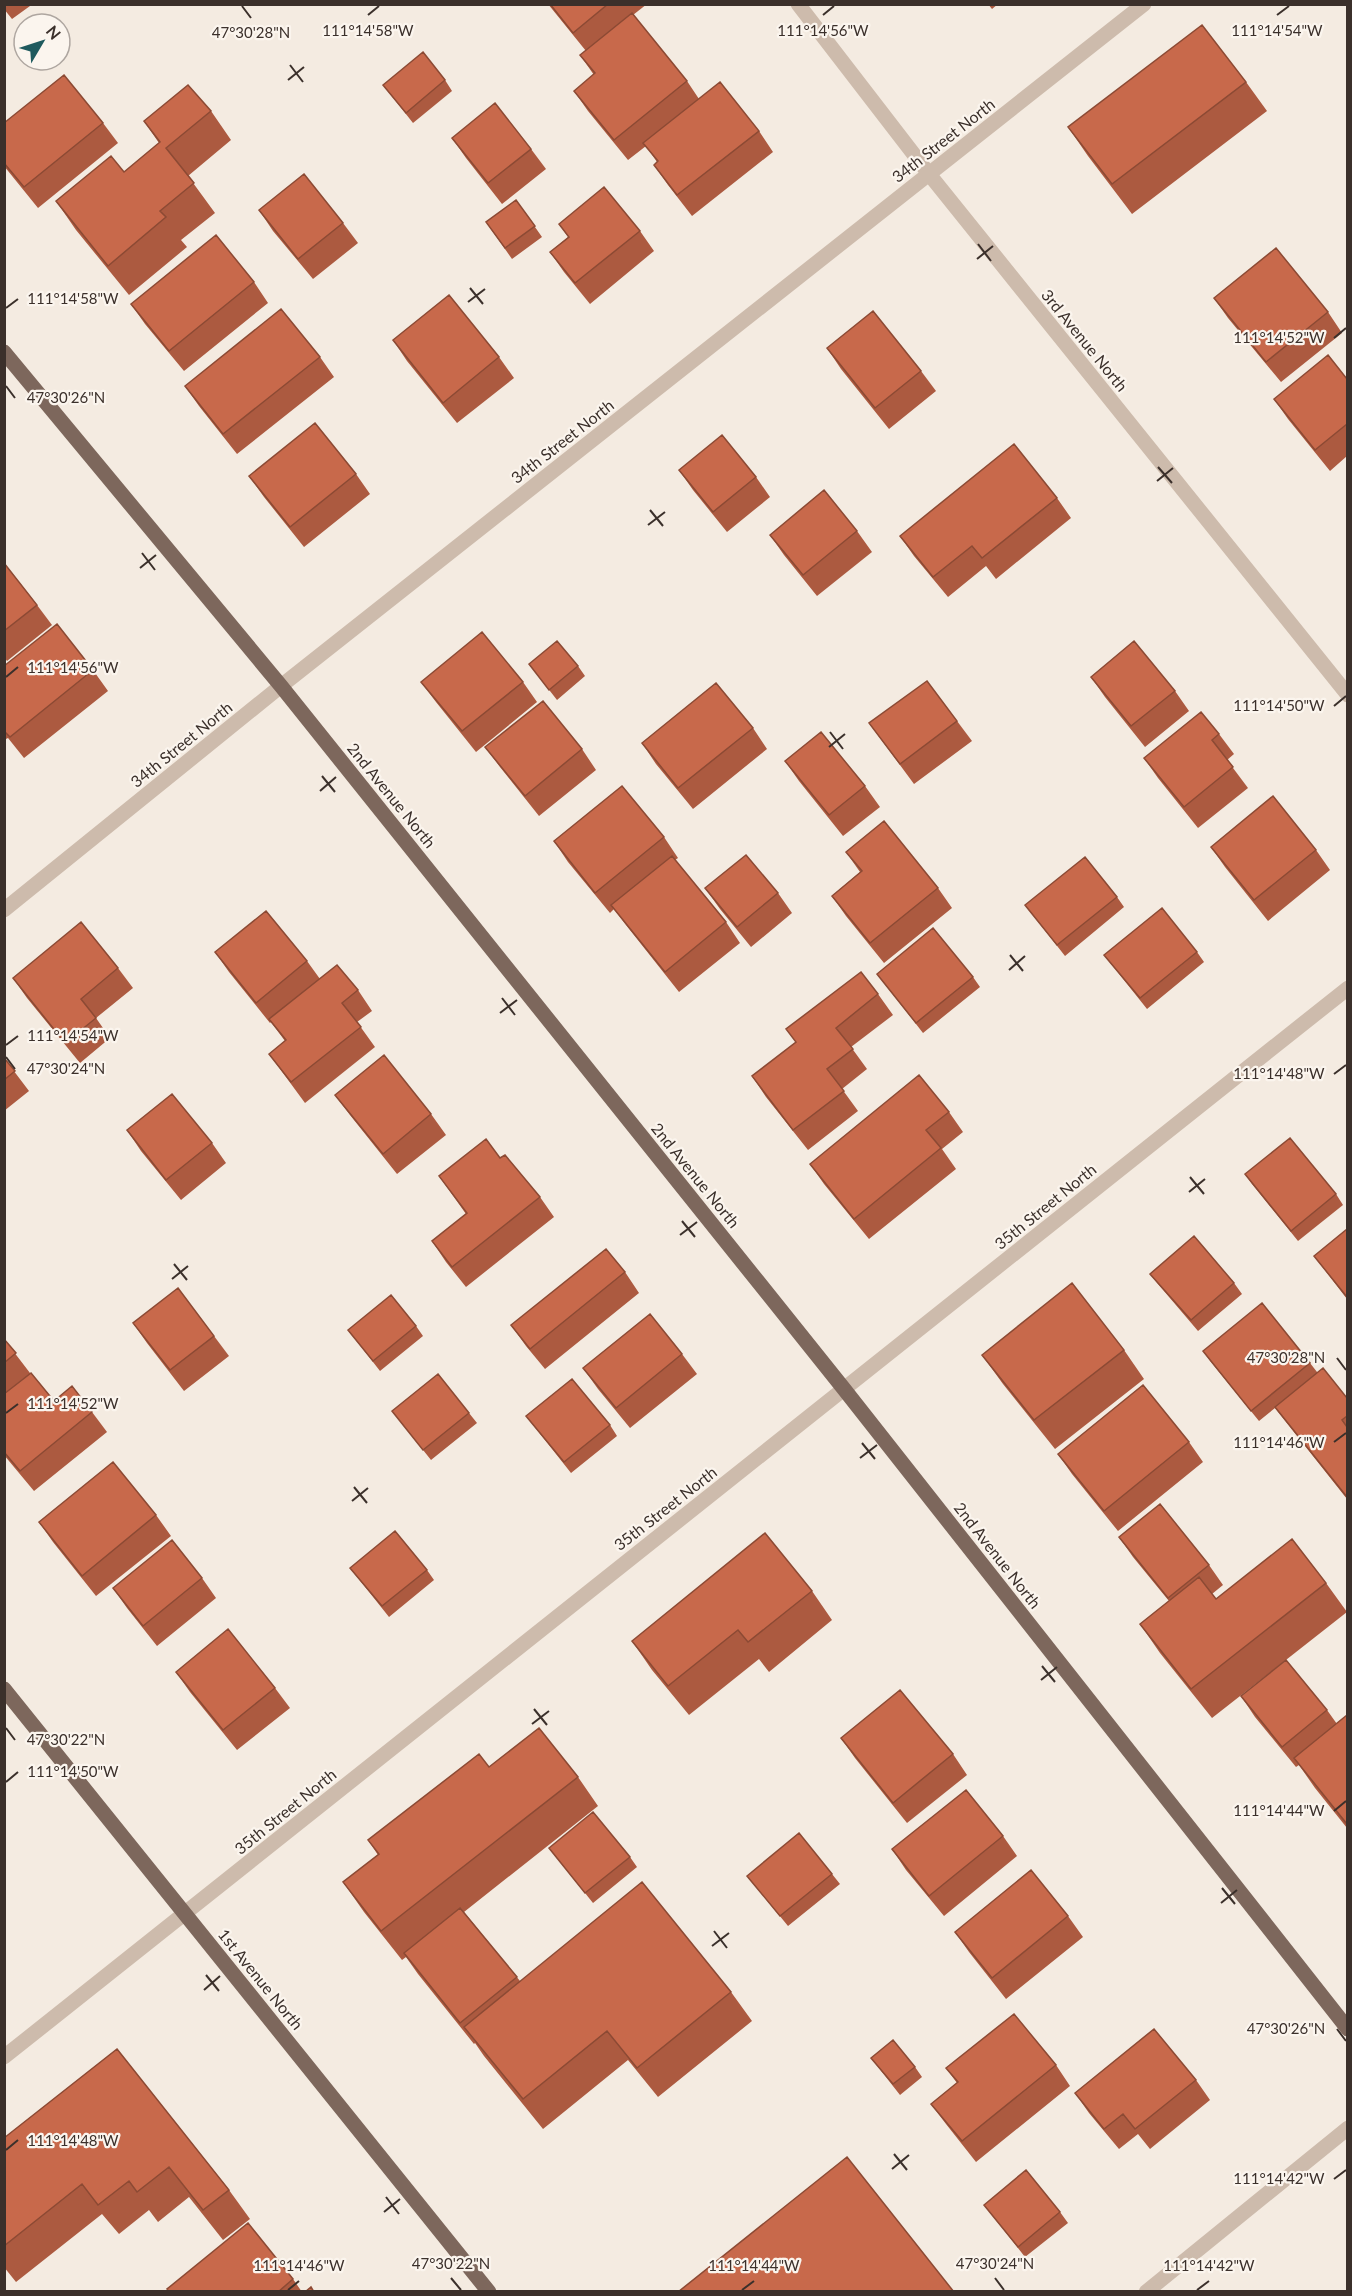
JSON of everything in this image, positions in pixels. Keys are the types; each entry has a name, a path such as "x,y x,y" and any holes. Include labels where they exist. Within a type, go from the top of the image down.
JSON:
{"main road":[{"name":"2nd Avenue North","path":"4,352 281,686 844,1389 1347,2029"},
{"name":"1st Avenue North","path":"4,1689 489,2292"}],"street":[{"name":"3rd Avenue North","path":"798,4 929,174 1347,696"},
{"name":"34th Street North","path":"4,910 281,686 1144,4"},
{"name":"35th Street North","path":"4,2057 1347,988"},
{"path":"1146,2292 1347,2128"}],"building":[{"path":"550,4 608,4 573,33"},
{"path":"632,13 687,81 614,140 574,91 595,73 580,55"},
{"path":"1202,25 1246,82 1112,184 1068,127"},
{"path":"423,52 445,80 406,113 383,85"},
{"path":"64,75 103,123 24,187 4,163 4,123"},
{"path":"720,82 759,131 677,195 654,165 658,161 643,143"},
{"path":"188,85 211,111 166,148 194,183 160,211 166,217 108,266 56,201 111,156 124,172 160,142 144,121"},
{"path":"495,103 531,149 488,183 452,138"},
{"path":"304,174 343,223 298,259 259,210"},
{"path":"604,187 640,231 575,283 550,252 569,237 559,224"},
{"path":"516,200 535,226 505,248 486,222"},
{"path":"216,235 254,282 169,351 131,304"},
{"path":"1276,248 1328,312 1266,362 1214,298"},
{"path":"449,295 499,357 443,403 393,340"},
{"path":"281,309 320,357 223,434 185,386"},
{"path":"873,311 921,371 875,408 827,348"},
{"path":"1328,355 1347,379 1347,424 1315,450 1274,399"},
{"path":"315,423 356,474 290,527 249,476"},
{"path":"722,435 756,477 713,512 679,470"},
{"path":"1014,444 1057,498 982,558 972,546 933,577 900,536"},
{"path":"824,490 857,531 803,575 770,535"},
{"path":"4,563 37,605 4,631"},
{"path":"57,624 93,670 10,737 4,731 4,666"},
{"path":"482,632 523,682 462,731 421,682"},
{"path":"557,641 578,666 549,690 529,664"},
{"path":"1134,641 1175,691 1131,726 1091,677"},
{"path":"927,681 957,721 900,764 869,723"},
{"path":"716,683 753,728 678,788 642,743"},
{"path":"543,701 582,749 525,796 485,747"},
{"path":"1201,712 1219,734 1212,740 1233,767 1184,807 1144,758"},
{"path":"821,732 865,786 829,815 785,761"},
{"path":"622,786 664,837 595,893 554,841"},
{"path":"1273,796 1316,850 1254,900 1211,847"},
{"path":"884,821 938,888 870,943 832,896 862,871 846,852"},
{"path":"746,855 778,893 737,927 705,888"},
{"path":"672,856 726,922 665,972 611,905"},
{"path":"1085,857 1117,897 1057,945 1025,905"},
{"path":"1162,908 1197,952 1140,998 1104,955"},
{"path":"266,911 307,961 256,1003 215,952"},
{"path":"81,922 118,968 81,999 96,1018 65,1043 13,978"},
{"path":"933,928 973,977 916,1023 877,974"},
{"path":"337,965 358,990 342,1003 361,1027 291,1082 269,1054 286,1040 269,1019"},
{"path":"861,972 878,994 836,1028 853,1049 827,1069 844,1091 793,1130 752,1076 796,1042 786,1029"},
{"path":"384,1055 431,1114 383,1154 335,1095"},
{"path":"4,1058 15,1071 4,1080"},
{"path":"919,1075 949,1112 926,1130 941,1148 854,1219 810,1164"},
{"path":"172,1094 212,1143 166,1180 127,1130"},
{"path":"1290,1138 1336,1194 1291,1231 1245,1174"},
{"path":"486,1139 500,1158 505,1155 540,1197 452,1267 432,1241 467,1213 439,1176"},
{"path":"1347,1229 1347,1297 1314,1256"},
{"path":"1194,1236 1234,1283 1191,1320 1150,1274"},
{"path":"606,1249 625,1272 530,1349 511,1325"},
{"path":"1072,1283 1124,1350 1034,1420 982,1355"},
{"path":"178,1288 214,1336 170,1370 133,1323"},
{"path":"391,1295 416,1326 373,1361 348,1330"},
{"path":"1262,1303 1310,1363 1251,1411 1203,1351"},
{"path":"650,1314 682,1354 616,1408 583,1368"},
{"path":"4,1339 16,1353 4,1363"},
{"path":"1323,1368 1347,1398 1347,1416 1342,1420 1347,1427 1347,1497 1275,1407"},
{"path":"31,1373 54,1401 72,1386 92,1412 20,1471 4,1452 4,1394"},
{"path":"438,1374 469,1413 423,1450 392,1411"},
{"path":"572,1379 610,1425 564,1462 526,1416"},
{"path":"1143,1385 1189,1442 1104,1511 1058,1454"},
{"path":"113,1462 156,1515 82,1576 39,1522"},
{"path":"1160,1504 1209,1565 1168,1598 1119,1537"},
{"path":"395,1531 427,1570 382,1606 350,1568"},
{"path":"765,1533 812,1591 748,1642 738,1630 668,1686 632,1641"},
{"path":"1292,1539 1326,1583 1191,1689 1140,1624 1199,1577 1216,1599"},
{"path":"172,1540 202,1578 143,1626 113,1588"},
{"path":"228,1629 275,1688 223,1730 176,1672"},
{"path":"1286,1660 1327,1710 1282,1747 1241,1696"},
{"path":"900,1690 953,1754 893,1803 841,1738"},
{"path":"1347,1715 1347,1824 1294,1758"},
{"path":"539,1728 578,1777 381,1931 343,1882 379,1854 368,1840 479,1754 489,1767"},
{"path":"966,1790 1003,1836 929,1896 892,1849"},
{"path":"593,1812 630,1857 585,1893 549,1848"},
{"path":"799,1833 832,1874 780,1916 747,1876"},
{"path":"1031,1870 1068,1916 992,1978 955,1932"},
{"path":"642,1882 731,1992 637,2068 607,2031 523,2099 464,2027"},
{"path":"460,1908 517,1977 460,2023 404,1953"},
{"path":"1014,2014 1056,2065 962,2141 931,2104 958,2082 946,2068"},
{"path":"1154,2029 1196,2080 1135,2129 1123,2114 1104,2129 1075,2093"},
{"path":"893,2040 915,2067 893,2084 871,2058"},
{"path":"117,2049 229,2190 203,2210 169,2167 137,2192 129,2181 98,2205 82,2184 4,2246 4,2138"},
{"path":"847,2157 954,2292 678,2292"},
{"path":"1026,2170 1060,2212 1018,2247 984,2205"},
{"path":"248,2223 293,2279 278,2292 169,2292 167,2289"}]}
